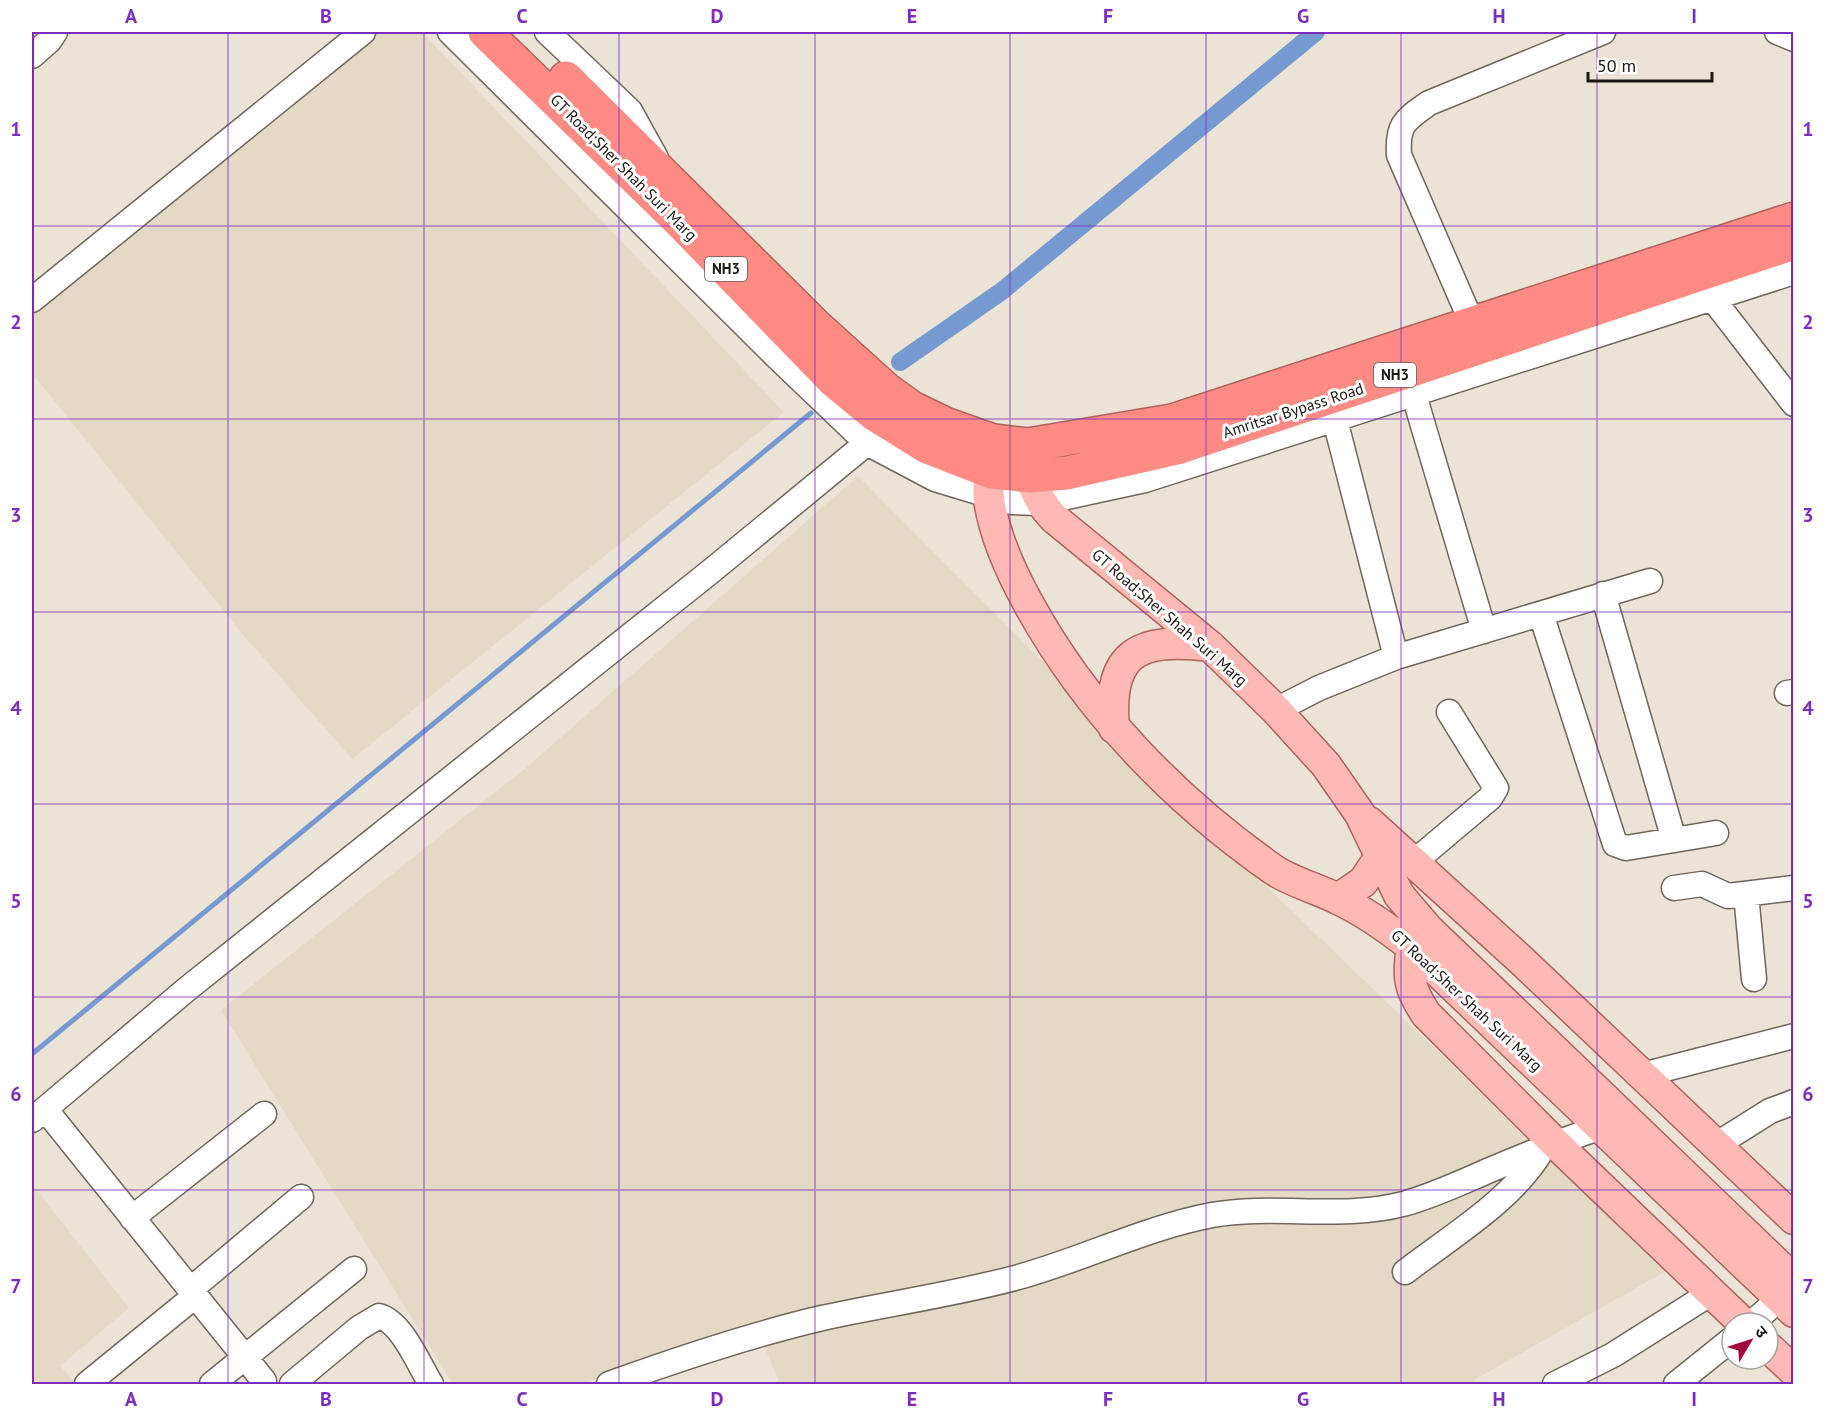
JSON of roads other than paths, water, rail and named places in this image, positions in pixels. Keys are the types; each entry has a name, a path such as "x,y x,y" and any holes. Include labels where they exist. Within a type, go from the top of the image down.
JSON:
{"highway":[{"name":"GT Road;Sher Shah Suri Marg","path":"485,32 680,222 834,381 874,414 927,447 991,470"},
{"name":"GT Road;Sher Shah Suri Marg","path":"516,32 662,171 815,325 887,390 912,408 945,424 991,470"},
{"name":"Amritsar Bypass Road","path":"1032,475 1172,420 1794,219"},
{"name":"Amritsar Bypass Road","path":"991,470 1032,475 1067,473 1178,448 1794,243"}],"main road":[{"name":"GT Road;Sher Shah Suri Marg","path":"991,470 1000,540 1024,597 1052,646 1114,728 1220,829 1276,871 1338,899 1379,921 1412,947 1602,1127 1789,1297"},
{"name":"GT Road;Sher Shah Suri Marg","path":"1032,475 1064,527 1210,646 1276,710 1326,765 1360,814 1399,895 1428,929 1789,1297"},
{"path":"1114,728 1113,688 1128,658 1142,648 1160,644 1182,642 1210,646"},
{"path":"1360,814 1794,1219"},
{"path":"1338,899 1363,882 1380,857"},
{"path":"1412,947 1407,974 1414,995 1426,1014 1549,1145 1730,1311"},
{"path":"1780,1358 1794,1371"}],"street":[{"path":"32,56 50,41 55,32"},
{"path":"32,300 363,32"},
{"path":"450,32 778,358 867,443 935,479 991,470 1011,502 1032,475 1145,480 1794,272"},
{"path":"547,32 630,111 662,171"},
{"path":"1472,323 1399,154 1398,134 1408,118 1429,103 1603,32"},
{"path":"1777,32 1794,39"},
{"path":"1712,298 1794,404"},
{"path":"1414,395 1484,631"},
{"path":"1335,420 1396,657"},
{"path":"264,1382 132,1218 38,1114 187,989 710,572 867,443"},
{"path":"1276,710 1319,688 1396,657 1650,581"},
{"path":"1603,594 1674,840"},
{"path":"1541,614 1611,838 1615,844 1626,849 1716,833"},
{"path":"1414,862 1490,798 1496,788 1449,712"},
{"path":"1674,888 1702,884 1728,896 1794,888"},
{"path":"1746,894 1754,979"},
{"path":"1642,1075 1794,1036"},
{"path":"1716,1145 1770,1111 1794,1102"},
{"path":"132,1218 264,1114"},
{"path":"609,1384 757,1335 823,1318 1013,1279 1068,1263 1167,1226 1214,1215 1361,1211 1403,1204 1549,1145 1602,1127"},
{"path":"1405,1272 1498,1200 1522,1178 1549,1145"},
{"path":"87,1384 301,1197"},
{"path":"212,1384 354,1269"},
{"path":"1556,1384 1613,1355 1711,1293"},
{"path":"1769,1311 1789,1297"},
{"path":"292,1384 359,1328 380,1316 386,1318 399,1330 431,1384"},
{"path":"1676,1384 1720,1349"}],"waterway":[{"path":"900,362 1002,291 1316,32"},
{"path":"32,1054 811,413"}]}
